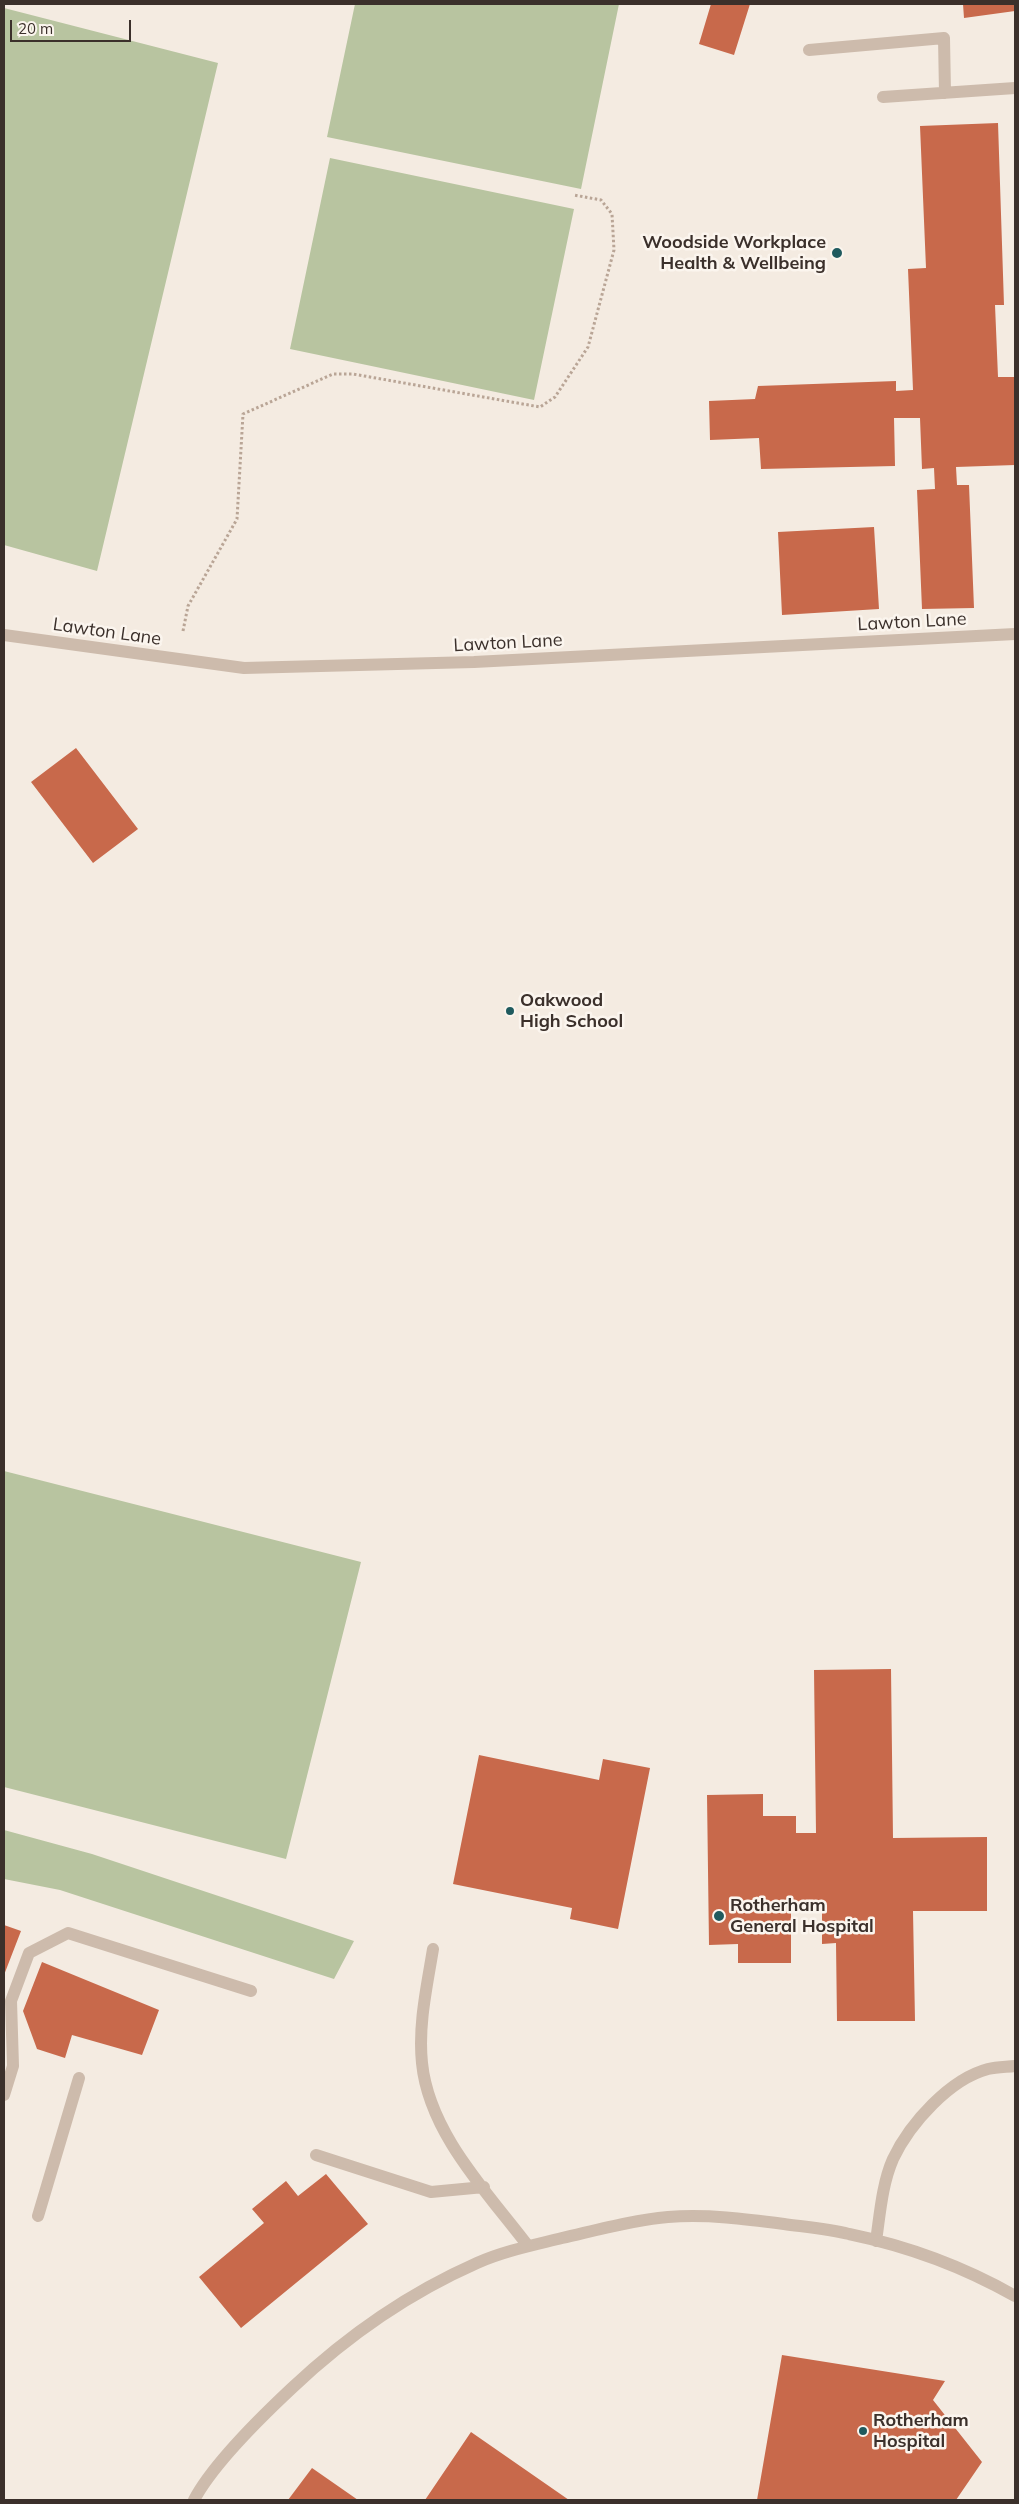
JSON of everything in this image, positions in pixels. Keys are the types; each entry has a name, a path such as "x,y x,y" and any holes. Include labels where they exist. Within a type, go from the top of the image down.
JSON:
{"street":[{"path":"809,50 944,38 945,93"},
{"path":"882,97 1015,88"},
{"name":"Lawton Lane","path":"4,635 244,668 474,662 1015,634"},
{"path":"4,2095 14,2066 11,2001 29,1952 68,1933 251,1991"},
{"path":"433,1949 422,2019 422,2063 430,2095 441,2124 484,2187 528,2246"},
{"path":"876,2241 882,2195 893,2159 913,2128 947,2090 988,2069 1015,2066"},
{"path":"38,2216 78,2078"},
{"path":"316,2155 431,2192 484,2187"},
{"path":"194,2500 204,2482 282,2397 322,2360 367,2326 422,2290 479,2262 528,2246 607,2227 667,2217 725,2216 849,2234 904,2248 968,2272 1015,2296"}],"path":[{"path":"178,659 188,606 237,519 243,414 333,374 353,374 540,407 555,397 588,347 614,250 612,214 601,200 574,195"}],"green space":[{"path":"355,4 619,4 581,189 327,137"},
{"path":"4,8 218,63 97,571 4,545"},
{"path":"330,158 574,209 534,400 290,349"},
{"path":"4,1471 361,1562 286,1859 4,1787"},
{"path":"4,1830 92,1854 354,1941 334,1979 60,1890 4,1879"}],"building":[{"path":"711,4 750,4 734,55 699,44"},
{"path":"963,4 1015,4 1015,11 964,18"},
{"path":"998,123 1004,305 995,305 998,377 1015,377 1015,465 956,467 957,485 969,485 974,608 922,609 917,490 935,489 934,468 922,469 920,418 894,418 895,466 761,469 759,438 710,440 709,401 755,399 758,386 896,381 896,391 913,390 908,269 926,268 920,126"},
{"path":"874,527 879,609 782,615 778,532"},
{"path":"76,748 138,829 93,863 31,782"},
{"path":"891,1669 893,1838 987,1837 987,1911 913,1911 915,2021 837,2021 836,1943 822,1944 822,1912 791,1912 791,1963 738,1963 738,1944 709,1945 707,1795 763,1794 763,1816 796,1816 796,1833 816,1833 814,1670"},
{"path":"479,1755 599,1780 603,1759 650,1768 618,1929 570,1919 572,1908 453,1884"},
{"path":"4,1925 21,1931 4,1975"},
{"path":"42,1962 159,2010 142,2055 72,2035 65,2058 37,2049 23,2011"},
{"path":"326,2174 368,2224 241,2328 199,2277 264,2223 252,2209 286,2181 298,2196"},
{"name":"Rotherham Hospital","path":"782,2355 945,2381 933,2400 982,2462 956,2500 757,2500"},
{"path":"471,2432 569,2500 425,2500"},
{"path":"312,2468 358,2500 288,2500"}],"place":[{"name":"Woodside Workplace Health & Wellbeing","path":"837,253"},
{"name":"Oakwood High School","path":"510,1011"},
{"name":"Rotherham General Hospital","path":"719,1916"},
{"name":"Rotherham Hospital","path":"863,2431"}]}
